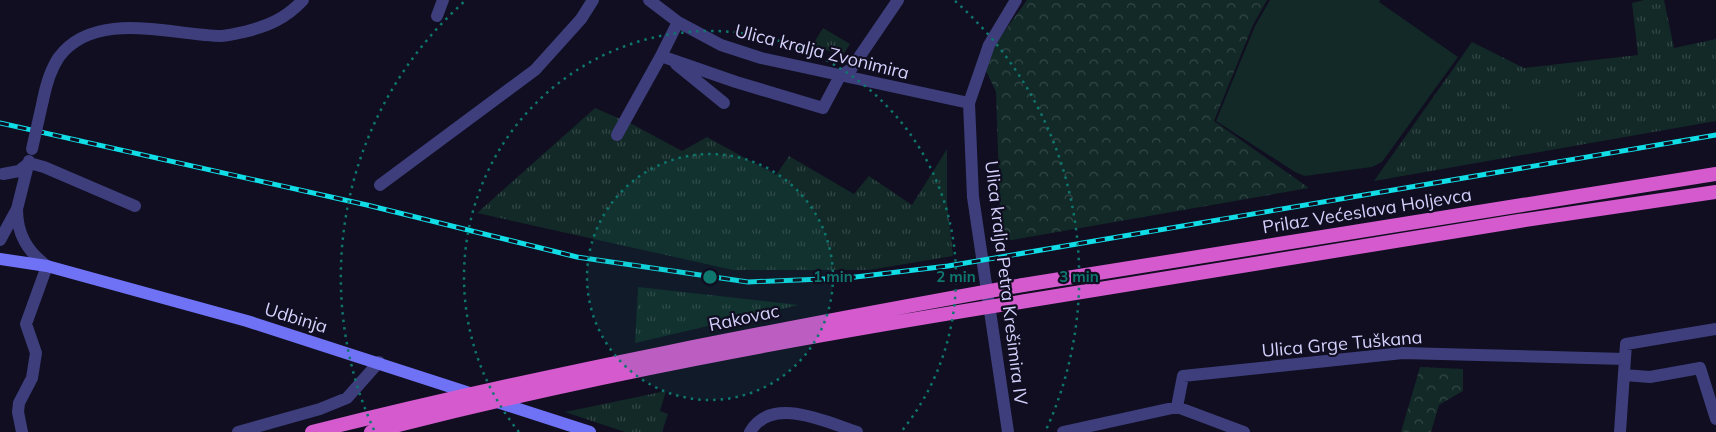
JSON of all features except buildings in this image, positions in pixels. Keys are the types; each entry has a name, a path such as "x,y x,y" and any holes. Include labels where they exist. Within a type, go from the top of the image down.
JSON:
{"highway":[{"name":"Prilaz Većeslava Holjevca","path":"1023,285 1716,174"},
{"name":"Prilaz Većeslava Holjevca","path":"1026,301 1519,221 1716,192"},
{"name":"Rakovac","path":"312,432 423,404 774,330 1023,285"},
{"name":"Rakovac","path":"371,432 564,386 680,362 1026,301"}],"main road":[{"name":"Udbinja","path":"0,259 47,266 247,321 379,362"},
{"path":"379,362 590,432"}],"street":[{"name":"Udbinja","path":"47,266 30,251 24,241 17,221 20,196 42,100 47,82 60,56 74,43 93,33 120,28 224,36 277,22 293,11 302,0"},
{"path":"437,16 443,0"},
{"path":"380,185 535,70 581,19 593,0"},
{"name":"Ulica kralja Zvonimira","path":"649,0 678,22 721,45 761,58 969,103"},
{"path":"666,57 736,82 823,108 840,76 851,69 898,0"},
{"name":"Ulica kralja Petra Krešimira IV","path":"1008,432 973,197 969,103 989,45 1016,0"},
{"path":"617,135 666,57 678,22"},
{"path":"666,57 724,103"},
{"path":"1,173 19,171 29,163 44,167 135,206"},
{"path":"1,173 20,196"},
{"name":"Udbinja","path":"0,240 18,209"},
{"path":"22,432 18,412 19,403 32,378 36,353 26,324 47,266"},
{"path":"1620,432 1626,344 1716,329"},
{"name":"Ulica Grge Tuškana","path":"1177,407 1183,376 1403,353 1625,359"},
{"path":"238,432 320,409 347,398 379,362"},
{"path":"1624,376 1650,377 1700,368 1716,418"},
{"path":"1063,432 1177,407 1244,432"},
{"path":"750,432 756,421 776,413 799,414 857,432"}],"green space":[{"path":"1027,0 1267,0 1253,25 1214,121 1309,188 1001,242 996,92 982,62"},
{"path":"1270,0 1380,0 1379,2 1458,57 1382,162 1372,167 1305,176 1295,172 1216,121 1255,26"},
{"path":"1644,0 1664,0 1674,48 1716,39 1716,121 1374,181 1472,42 1524,68 1638,55 1632,3"},
{"path":"823,28 850,44 843,55 812,46"},
{"path":"1576,82 1581,117 1513,128 1507,93"},
{"path":"595,108 632,124 682,151 707,137 776,175 789,156 854,194 869,176 912,205 947,149 947,203 953,256 869,270 733,270 477,213"},
{"path":"638,287 799,305 635,343"},
{"path":"1420,367 1463,369 1463,391 1439,405 1431,432 1401,432"},
{"path":"666,391 660,411 668,414 662,432 625,432 565,412"}],"railway":[{"path":"0,123 367,205 577,257 748,282 847,278 948,266 1716,135"}]}
